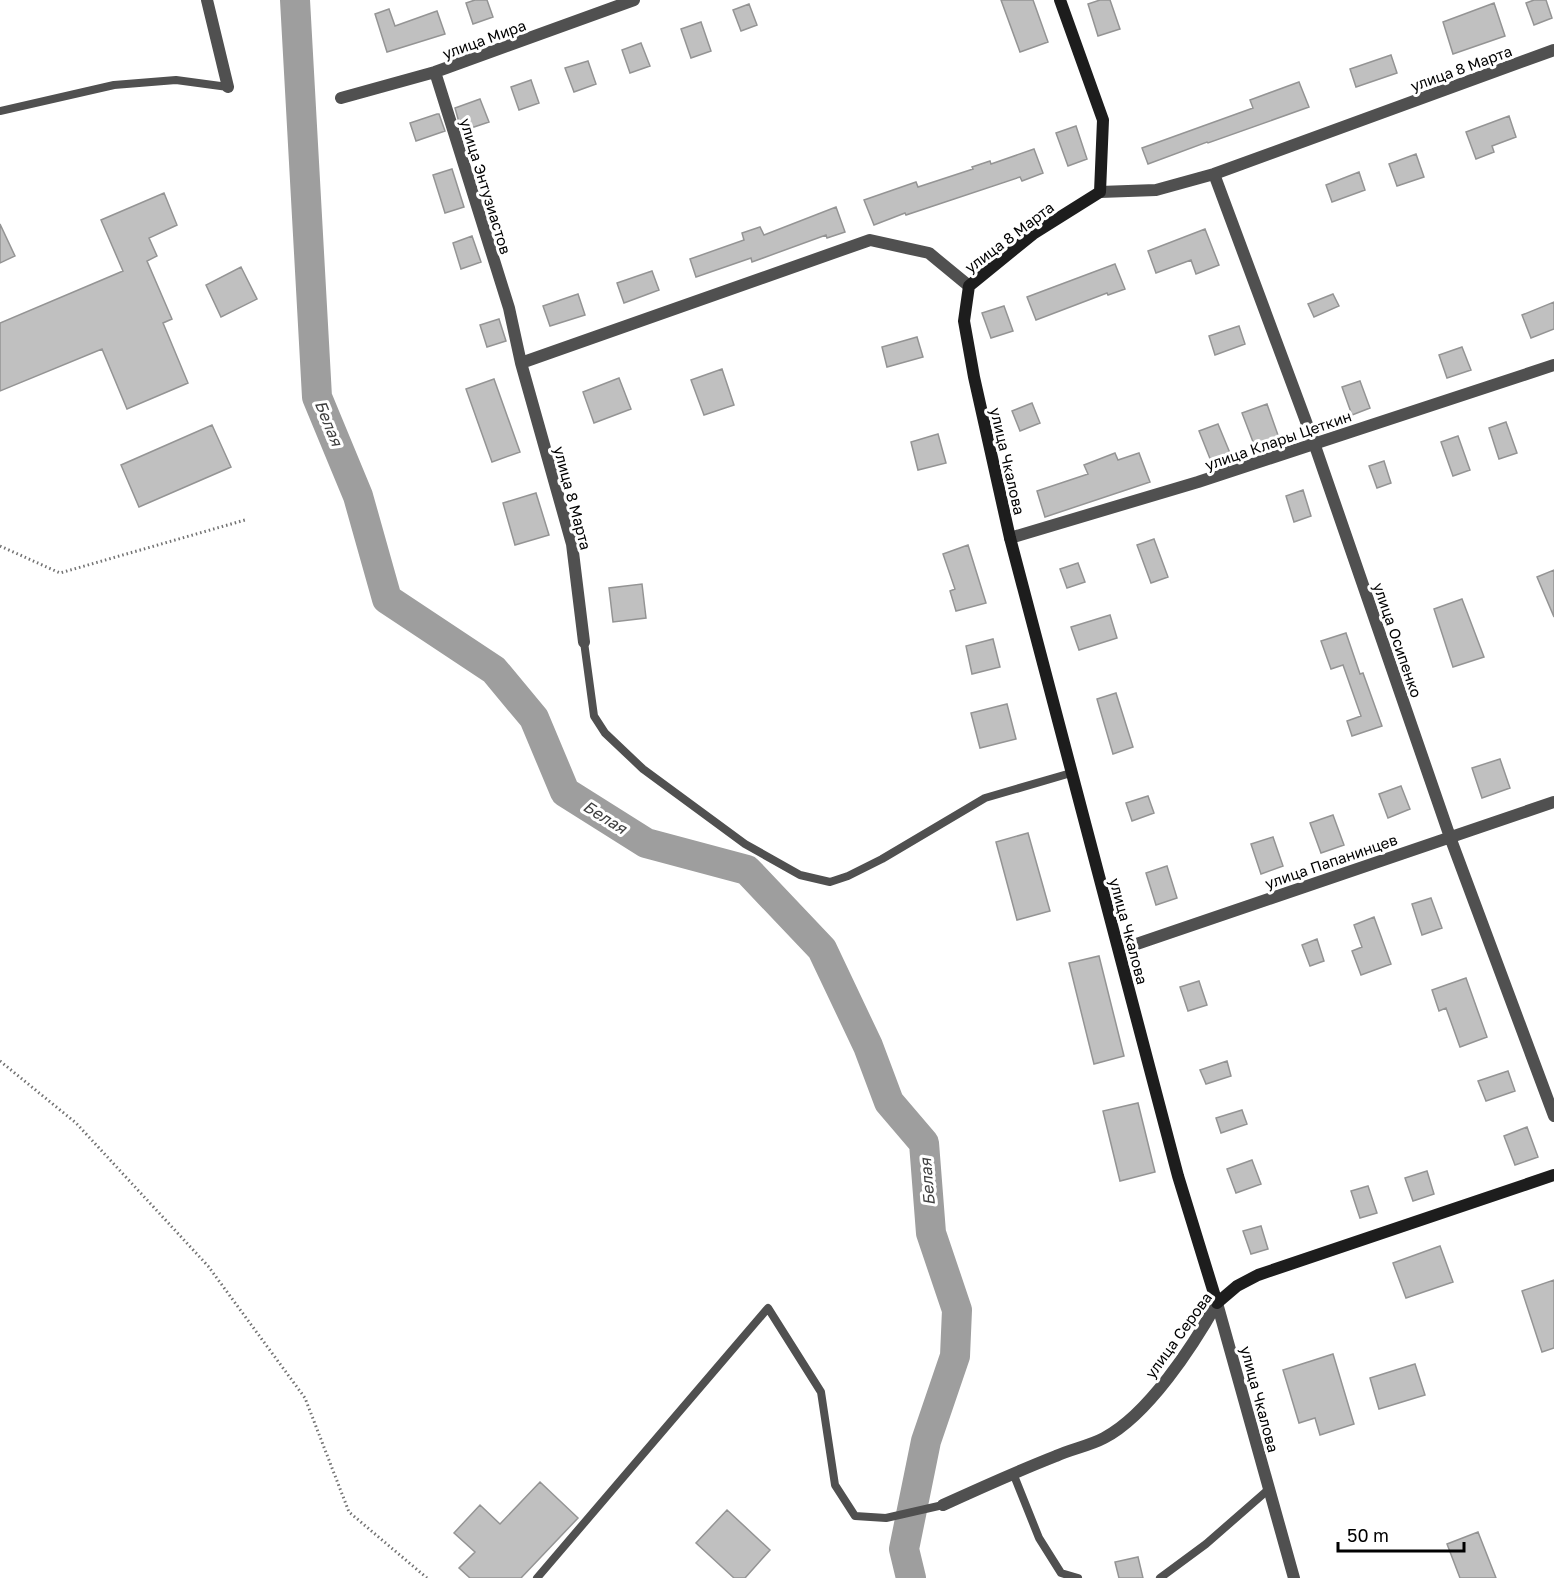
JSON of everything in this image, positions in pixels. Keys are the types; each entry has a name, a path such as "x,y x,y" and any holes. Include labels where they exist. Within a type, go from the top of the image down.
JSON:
{"street":[{"path":"207,0 228,87"},
{"name":"улица Мира","path":"341,98 435,72 634,0"},
{"path":"1060,0 1103,120 1100,192"},
{"name":"улица 8 Марта","path":"521,363 870,240 929,253 969,286 1034,234 1100,192 1156,190 1214,174 1554,50"},
{"name":"улица Энтузиастов","path":"435,72 509,308"},
{"name":"улица Осипенко","path":"1214,174 1314,442 1450,837 1554,1116"},
{"name":"улица Чкалова","path":"969,286 964,321 974,378 1010,538 1178,1176 1217,1303 1294,1578"},
{"name":"улица 8 Марта","path":"509,308 521,363 572,544 584,642"},
{"name":"улица Клары Цеткин","path":"1010,538 1198,482 1554,365"},
{"name":"улица Папанинцев","path":"1119,950 1554,802"},
{"name":"улица Серова","path":"943,1505 1013,1473 1104,1438 1126,1422 1162,1384 1195,1339 1217,1303 1237,1286 1258,1275 1554,1175"}],"lane":[{"path":"0,111 114,86 176,80 228,87"},
{"path":"584,642 594,716 605,733 643,769 745,844 800,875 830,882 848,876 882,859 985,798 1071,773"},
{"path":"537,1578 768,1308 821,1392 835,1485 855,1516 886,1518 943,1505"},
{"path":"1013,1473 1039,1538 1061,1573 1078,1578"},
{"path":"1160,1578 1206,1544 1269,1489"}],"path":[{"path":"0,546 60,573 245,520"},
{"path":"0,1061 76,1123 208,1266 305,1398 349,1512 428,1578"}],"building":[{"path":"487,0 493,17 473,24 466,3"},
{"path":"1001,0 1033,0 1048,42 1020,52"},
{"path":"1110,0 1120,29 1098,36 1088,4"},
{"path":"1546,0 1552,18 1534,25 1526,3"},
{"path":"1494,3 1505,36 1453,54 1443,22"},
{"path":"749,4 757,25 741,31 733,10"},
{"path":"389,9 395,26 437,11 445,34 387,52 375,14"},
{"path":"701,22 711,51 691,58 681,29"},
{"path":"641,43 650,66 630,73 622,50"},
{"path":"1391,55 1397,73 1356,87 1350,69"},
{"path":"588,61 596,84 574,92 565,68"},
{"path":"531,80 539,103 519,110 511,87"},
{"path":"1299,82 1309,107 1148,164 1142,148 1253,108 1250,100"},
{"path":"480,99 489,122 465,130 463,125 460,126 455,108"},
{"path":"439,114 445,131 416,141 410,123"},
{"path":"1509,116 1516,137 1492,146 1494,152 1476,159 1466,132"},
{"path":"1076,126 1087,159 1068,166 1056,133"},
{"path":"1034,149 1043,173 1022,181 1020,177 874,225 864,200 916,182 918,187 990,161 991,164"},
{"path":"1416,154 1424,177 1397,186 1389,164"},
{"path":"452,169 464,207 445,213 433,175"},
{"path":"1359,172 1365,190 1332,202 1326,185"},
{"path":"164,193 177,225 149,238 157,256 147,261 172,319 163,323 188,383 127,409 102,349 0,391 0,323 123,271 101,220"},
{"path":"836,207 845,232 827,238 826,235 752,262 751,258 696,277 690,259 744,240 742,233 760,227 764,235"},
{"path":"0,224 15,256 0,263"},
{"path":"1205,229 1219,265 1196,274 1191,260 1156,273 1148,251"},
{"path":"472,236 481,262 461,269 453,243"},
{"path":"1115,264 1125,289 1108,295 1107,293 1036,320 1027,297"},
{"path":"241,267 257,299 221,317 206,285"},
{"path":"652,271 659,290 624,303 617,283"},
{"path":"578,294 585,315 550,326 543,306"},
{"path":"1333,294 1339,306 1314,317 1308,304"},
{"path":"1554,302 1554,329 1531,338 1522,315"},
{"path":"1004,306 1013,331 991,338 982,313"},
{"path":"499,319 506,341 487,347 480,325"},
{"path":"1239,326 1245,344 1215,355 1209,336"},
{"path":"917,337 923,357 887,367 882,347"},
{"path":"1462,347 1471,370 1447,378 1439,355"},
{"path":"722,369 734,405 704,415 691,380"},
{"path":"619,378 631,409 594,423 583,392"},
{"path":"494,379 520,452 492,462 466,389"},
{"path":"1360,381 1370,408 1352,415 1342,387"},
{"path":"1032,403 1040,423 1020,431 1012,411"},
{"path":"1267,404 1279,438 1255,447 1242,413"},
{"path":"1506,422 1517,453 1499,459 1489,428"},
{"path":"1218,424 1230,453 1211,461 1199,431"},
{"path":"212,425 231,467 139,507 121,465"},
{"path":"938,434 946,463 918,470 911,442"},
{"path":"1458,436 1470,470 1453,476 1441,442"},
{"path":"1115,453 1118,460 1139,453 1150,482 1045,517 1037,491 1088,474 1084,465"},
{"path":"1384,461 1391,483 1377,488 1369,466"},
{"path":"1303,490 1311,516 1294,522 1286,496"},
{"path":"536,493 549,535 515,545 503,503"},
{"path":"1154,539 1168,577 1151,583 1137,545"},
{"path":"968,545 986,603 956,611 950,591 955,589 943,554"},
{"path":"1078,563 1085,582 1067,588 1060,569"},
{"path":"1554,570 1554,617 1537,577"},
{"path":"642,584 646,618 613,622 609,588"},
{"path":"1462,599 1484,657 1453,667 1434,609"},
{"path":"1110,615 1117,638 1079,650 1071,627"},
{"path":"1346,633 1382,726 1352,736 1347,721 1361,716 1343,665 1331,669 1321,641"},
{"path":"993,639 1000,667 972,674 966,646"},
{"path":"1116,693 1133,747 1113,754 1097,699"},
{"path":"1007,704 1016,739 980,748 971,713"},
{"path":"1500,759 1510,788 1482,798 1472,768"},
{"path":"1401,786 1410,809 1388,818 1379,794"},
{"path":"1148,796 1154,813 1132,821 1126,803"},
{"path":"1333,815 1344,845 1321,853 1310,823"},
{"path":"1028,833 1050,911 1017,920 996,842"},
{"path":"1273,837 1283,866 1261,874 1251,844"},
{"path":"1167,866 1177,898 1156,905 1146,873"},
{"path":"1431,898 1442,928 1422,935 1412,904"},
{"path":"1374,917 1391,964 1361,975 1352,951 1362,947 1354,925"},
{"path":"1317,939 1324,961 1310,966 1302,945"},
{"path":"1099,956 1124,1056 1094,1064 1069,963"},
{"path":"1466,978 1487,1037 1460,1047 1446,1008 1439,1011 1432,990"},
{"path":"1199,981 1207,1005 1188,1011 1180,987"},
{"path":"1227,1061 1231,1076 1206,1084 1200,1070"},
{"path":"1508,1071 1515,1091 1486,1101 1478,1081"},
{"path":"1138,1103 1155,1172 1120,1181 1103,1111"},
{"path":"1242,1110 1247,1124 1221,1133 1216,1118"},
{"path":"1527,1127 1538,1157 1515,1165 1504,1136"},
{"path":"1252,1160 1261,1184 1236,1193 1227,1169"},
{"path":"1427,1171 1434,1194 1413,1201 1405,1178"},
{"path":"1368,1186 1377,1213 1360,1218 1351,1191"},
{"path":"1261,1226 1268,1249 1251,1254 1243,1231"},
{"path":"1440,1246 1453,1282 1406,1298 1393,1263"},
{"path":"1554,1280 1554,1348 1542,1352 1522,1291"},
{"path":"1333,1354 1354,1424 1320,1435 1315,1418 1299,1423 1283,1370"},
{"path":"1415,1364 1425,1395 1379,1409 1370,1378"},
{"path":"540,1482 578,1518 521,1578 470,1578 459,1568 475,1552 454,1533 480,1505 500,1524"},
{"path":"727,1510 770,1550 745,1578 734,1578 696,1543"},
{"path":"1478,1532 1496,1578 1460,1578 1447,1544"},
{"path":"1138,1557 1143,1578 1119,1578 1115,1562"}],"waterway":[{"name":"Белая","path":"295,0 317,397 358,496 387,599 494,670 534,718 565,792 646,843 747,870 822,949 868,1046 889,1102 924,1143 931,1233 957,1310 955,1356 926,1441 904,1549 911,1578"}]}
